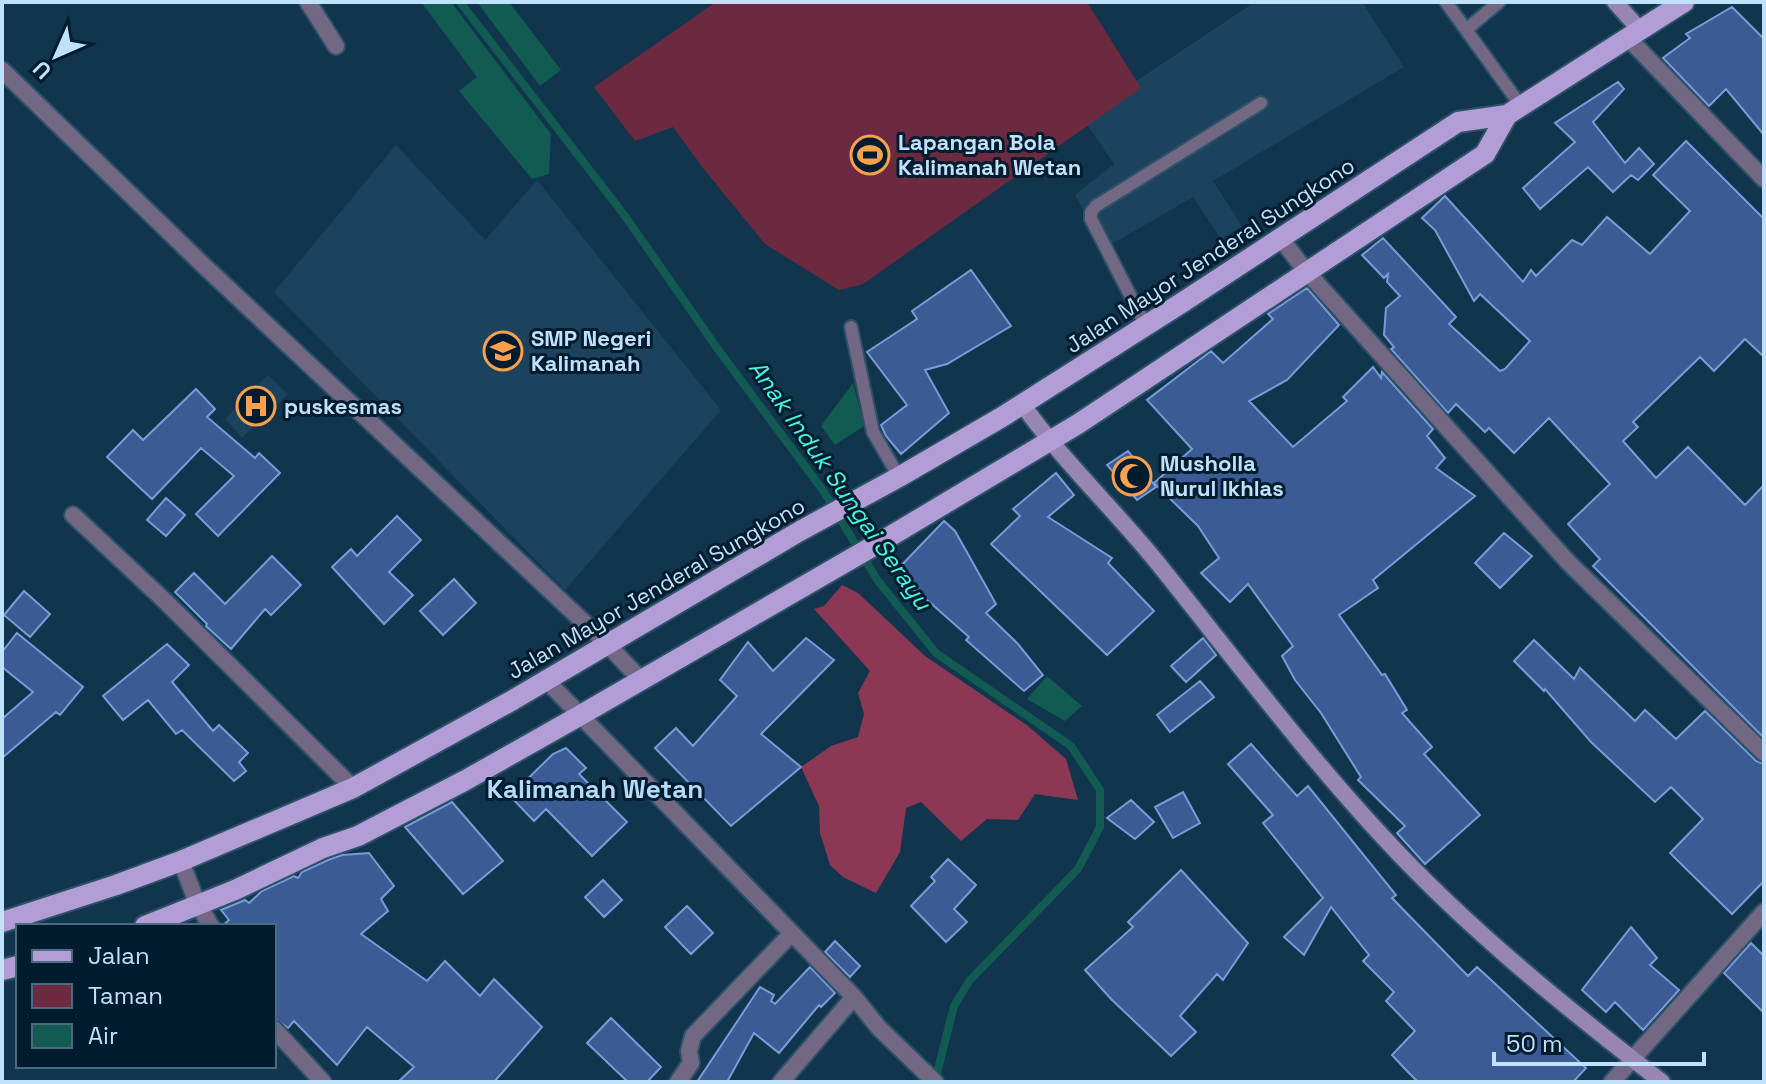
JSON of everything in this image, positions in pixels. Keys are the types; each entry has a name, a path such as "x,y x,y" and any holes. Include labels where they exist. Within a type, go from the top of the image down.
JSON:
{"main road":[{"name":"Jalan Mayor Jenderal Sungkono","path":"2,922 181,861 353,788 546,680 1022,404 1458,122 1514,110 1684,2"},
{"name":"Jalan Mayor Jenderal Sungkono","path":"150,924 235,890 323,848 358,836 464,781 889,537 1049,441 1485,154 1514,110"}],"street":[{"path":"308,2 336,46"},
{"path":"1615,2 1634,34 1764,179"},
{"path":"3,74 607,644 641,680"},
{"path":"1281,239 1306,271 1568,562 1764,753"},
{"path":"1022,404 1049,441 1135,535 1308,752 1384,838 1513,959 1662,1082"},
{"path":"73,515 165,601 353,788"},
{"path":"546,680 854,997 879,1028 935,1082"},
{"path":"181,861 197,903 210,924"},
{"path":"1612,1082 1764,912"},
{"path":"678,1082 691,1063 689,1051 693,1036 792,933"},
{"path":"781,1082 854,997"},
{"path":"276,1031 323,1082"}],"lane":[{"path":"1446,2 1467,29 1514,110"},
{"path":"1467,29 1499,2"},
{"path":"1146,326 1091,219 1091,212 1261,103"},
{"path":"851,327 873,432 899,477"}],"shaded area":[{"path":"1255,2 1362,2 1404,67 1213,181 1242,226 1221,239 1193,197 1105,248 1075,195 1114,164 1082,117"},
{"name":"SMP Negeri Kalimanah","path":"396,145 485,240 537,180 721,410 565,590 274,292"},
{"name":"puskesmas","path":"268,375 288,394 242,438 225,419"},
{"path":"842,585 858,593 925,656 1028,726 1066,759 1078,800 1035,794 1018,820 987,819 961,841 921,802 906,808 900,852 876,893 843,877 830,865 820,833 819,806 801,767 831,746 858,737 864,714 858,693 870,671 814,609 824,606"}],"green space":[{"name":"Lapangan Bola Kalimanah Wetan","path":"716,2 1087,2 1141,88 863,284 839,290 765,244 673,127 635,141 594,87"}],"water":[{"path":"421,2 451,2 551,134 549,174 532,179 459,91 477,77"},
{"path":"477,2 509,2 561,70 540,86"},
{"path":"853,383 864,426 835,445 821,426"},
{"path":"1047,676 1082,706 1065,721 1027,699"}],"building":[{"path":"1732,7 1764,39 1764,135 1726,89 1709,106 1663,58 1690,38 1686,34"},
{"path":"1618,82 1624,89 1593,122 1625,163 1639,148 1654,164 1638,180 1631,175 1613,192 1588,167 1540,209 1523,188 1575,142 1555,123"},
{"path":"1686,141 1764,219 1764,357 1745,339 1714,371 1700,357 1633,422 1638,427 1623,441 1656,478 1688,447 1745,505 1764,485 1764,738 1593,566 1600,559 1568,524 1610,484 1549,418 1514,453 1489,428 1485,432 1456,404 1448,413 1391,349 1394,347 1384,335 1386,308 1400,296 1387,282 1388,274 1384,278 1362,255 1383,238 1456,317 1449,324 1500,371 1530,341 1480,294 1474,301 1435,230 1422,218 1445,196 1523,282 1531,270 1536,276 1572,240 1582,245 1607,217 1650,254 1690,211 1653,175"},
{"path":"971,270 1011,326 947,364 925,370 949,413 901,454 881,425 907,405 867,352 917,319 912,311"},
{"path":"1307,288 1339,325 1287,380 1249,401 1293,447 1347,401 1343,397 1373,367 1381,378 1382,372 1433,429 1427,436 1445,458 1436,468 1475,496 1373,580 1378,588 1339,615 1382,675 1385,674 1407,710 1402,713 1432,747 1424,754 1480,815 1425,864 1397,833 1405,826 1358,780 1361,777 1321,713 1295,680 1282,656 1293,646 1248,584 1230,602 1201,573 1219,558 1198,526 1154,483 1192,449 1147,400 1211,351 1223,363 1273,319 1268,314"},
{"path":"196,389 215,409 207,417 255,458 259,453 280,473 218,536 196,514 234,476 201,448 152,499 107,457 133,430 143,440"},
{"name":"Musholla Nurul Ikhlas","path":"1128,451 1156,487 1137,500 1107,465"},
{"path":"1056,473 1074,495 1048,517 1112,558 1108,563 1154,611 1107,655 991,544 1020,516 1013,509"},
{"path":"166,498 185,515 166,536 147,520"},
{"path":"397,516 421,540 389,572 413,595 384,624 332,567 351,549 357,556"},
{"path":"944,521 955,531 996,604 986,613 1018,644 1043,675 1024,691 895,572"},
{"path":"1504,533 1532,556 1500,588 1475,563"},
{"path":"272,556 301,585 271,615 265,609 231,649 175,592 194,573 225,604"},
{"path":"454,579 476,603 443,635 420,611"},
{"path":"24,591 50,614 30,637 4,615"},
{"path":"17,633 83,687 60,715 56,712 2,758 2,719 33,692 2,667 2,652"},
{"path":"806,638 834,660 761,734 801,767 731,826 655,748 676,728 693,746 737,696 720,680 748,642 773,671"},
{"path":"1203,638 1216,655 1186,682 1171,666"},
{"path":"1534,640 1574,679 1580,668 1635,721 1645,710 1676,739 1705,711 1756,761 1764,764 1764,881 1732,914 1670,853 1703,819 1671,787 1655,802 1591,742 1545,689 1514,661"},
{"path":"167,644 189,665 172,682 213,731 219,725 248,753 239,762 246,771 234,781 182,730 176,734 148,700 123,720 103,696"},
{"path":"1200,681 1214,697 1170,732 1157,715"},
{"path":"1251,744 1297,796 1308,786 1396,895 1392,898 1468,976 1477,967 1586,1068 1573,1082 1418,1082 1406,1070 1392,1055 1415,1031 1386,1001 1394,992 1363,961 1369,955 1331,907 1304,955 1284,937 1323,898 1263,823 1273,815 1228,764"},
{"path":"566,748 586,768 579,774 627,822 592,856 546,809 534,821 510,796 553,754"},
{"path":"1183,792 1200,823 1173,838 1155,807"},
{"path":"1131,800 1154,822 1135,839 1107,818"},
{"path":"452,802 503,861 463,894 405,827"},
{"path":"369,853 394,886 381,899 388,911 361,934 427,981 445,961 480,996 494,979 542,1027 494,1082 398,1082 414,1067 367,1027 337,1065 294,1021 288,1028 276,1019 276,924 224,924 229,920 221,910 245,900 249,903 262,891 294,876 298,878 302,872 342,855"},
{"path":"948,859 976,885 954,909 967,922 946,942 911,906 935,881 931,877"},
{"path":"1181,870 1248,943 1223,980 1217,974 1180,1016 1196,1032 1171,1056 1085,970 1133,927 1128,922"},
{"path":"603,880 622,900 604,917 585,897"},
{"path":"687,906 713,933 691,954 665,927"},
{"path":"1631,927 1657,958 1650,965 1679,990 1643,1030 1615,1002 1606,1012 1582,990"},
{"path":"835,941 860,966 850,977 825,952"},
{"path":"1751,943 1764,956 1764,1013 1724,973"},
{"path":"810,967 835,993 821,1007 819,1005 779,1053 754,1033 727,1082 697,1082 760,987 774,995 771,1001 775,1004"},
{"path":"611,1018 661,1067 647,1082 628,1082 587,1043"}],"waterway":[{"name":"Anak Induk Sungai Serayu","path":"460,2 625,216 717,348 822,489 878,581 936,653 1071,746 1100,790 1100,827 1078,869 970,980 954,1006 935,1081"}],"place":[{"name":"Lapangan Bola Kalimanah Wetan","path":"870,155"},
{"name":"SMP Negeri Kalimanah","path":"503,351"},
{"name":"puskesmas","path":"256,406"},
{"name":"Musholla Nurul Ikhlas","path":"1132,476"}],"district":[{"name":"Kalimanah Wetan","path":"595,789"}]}
